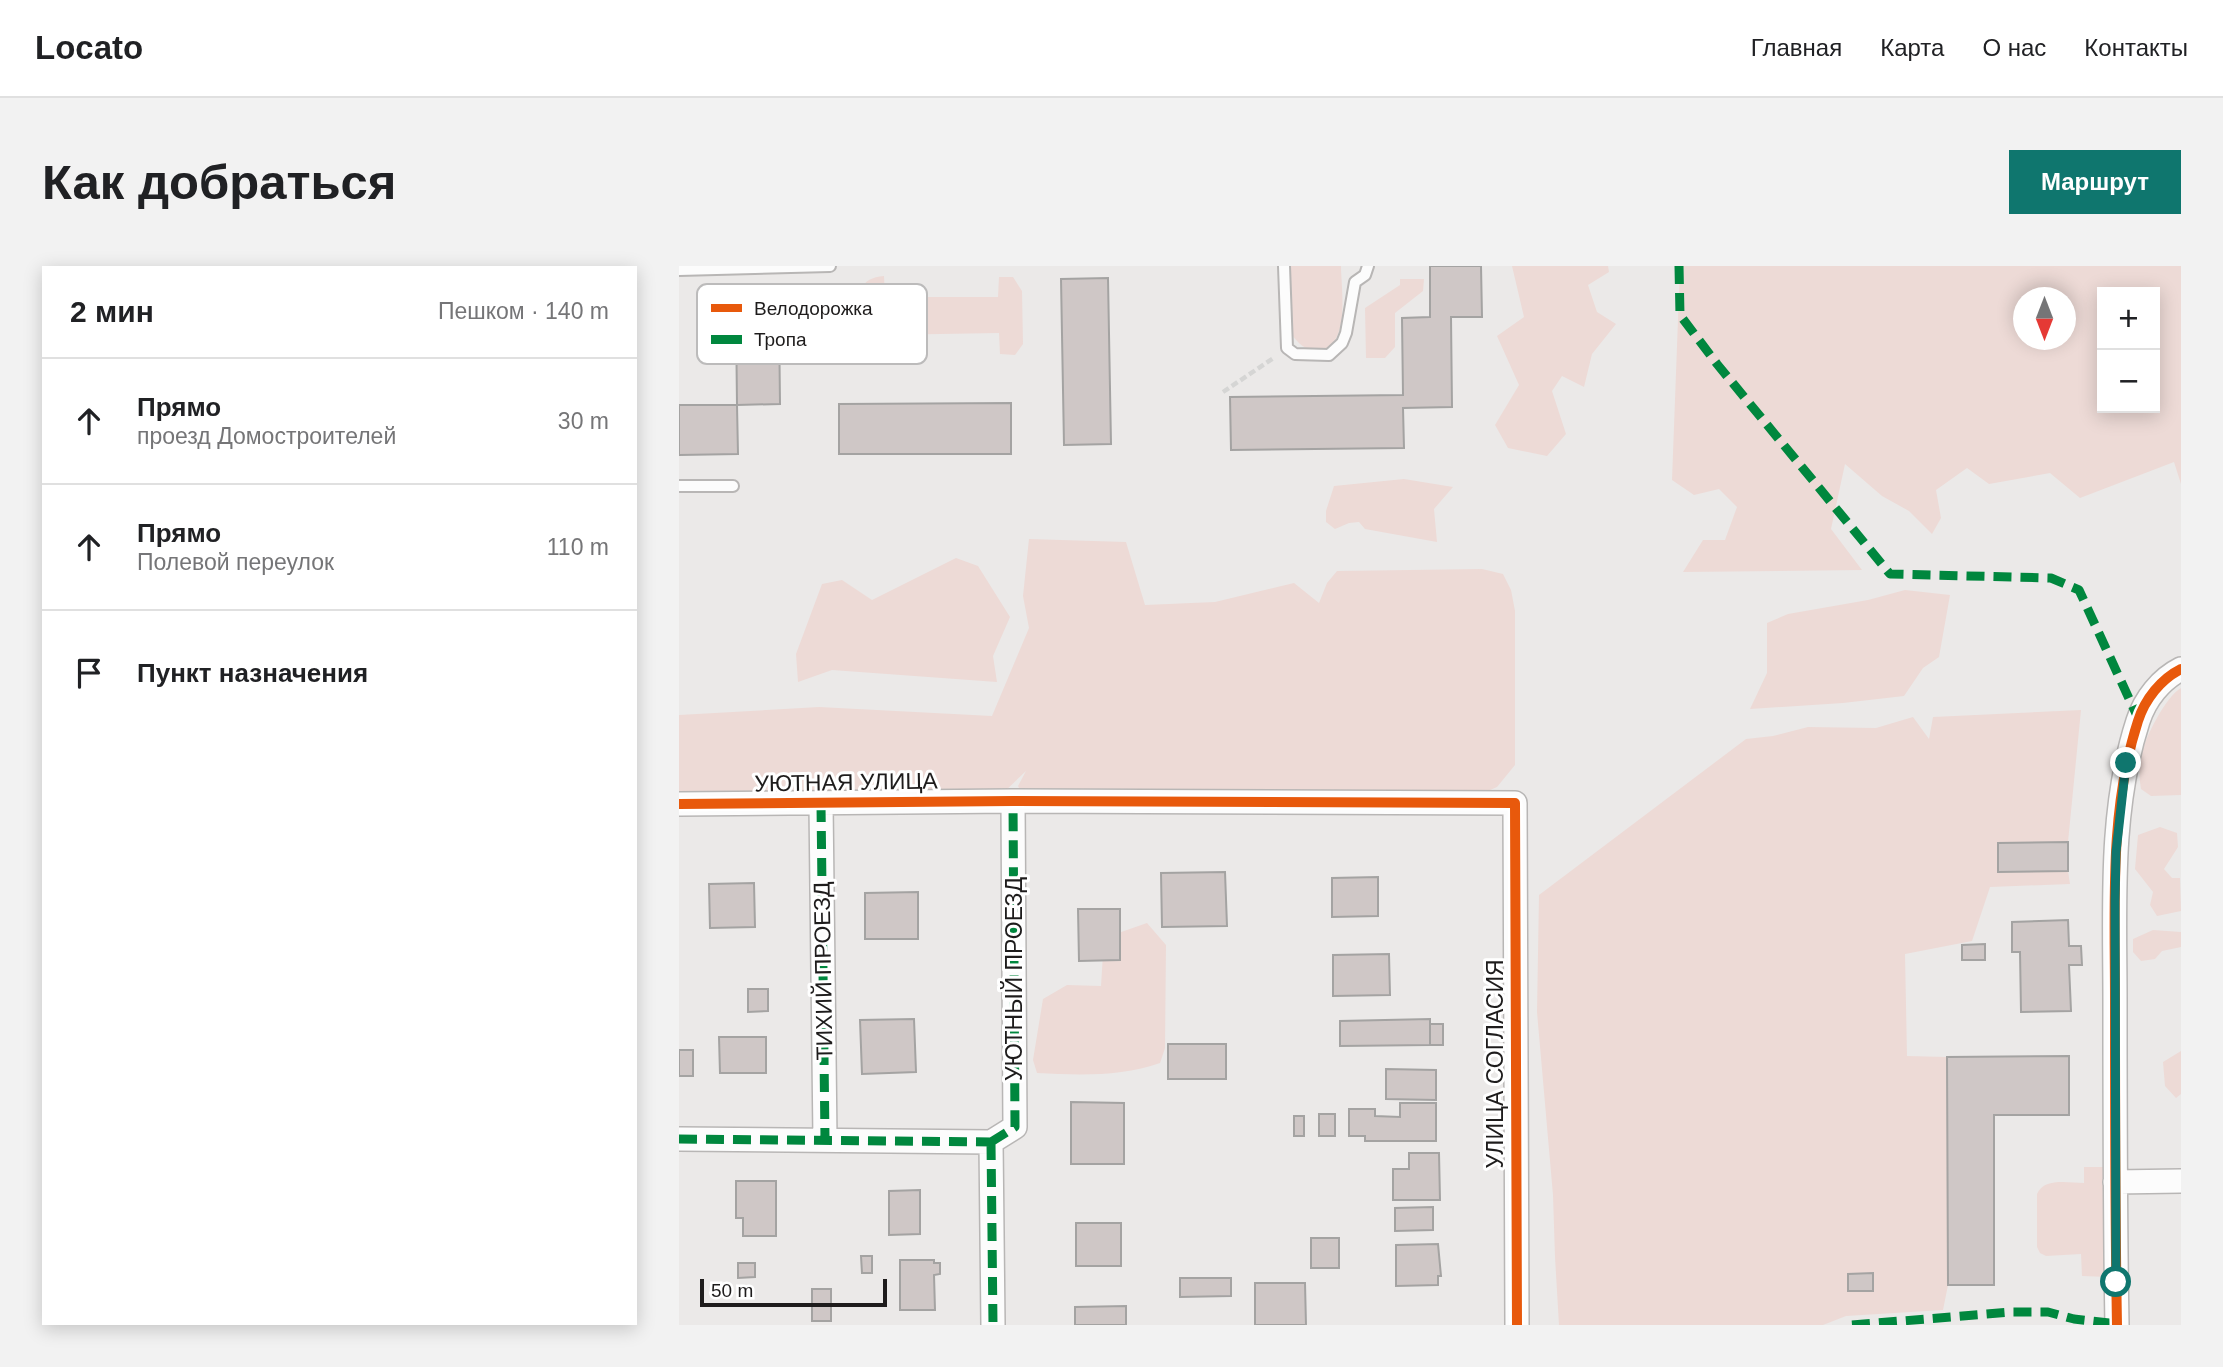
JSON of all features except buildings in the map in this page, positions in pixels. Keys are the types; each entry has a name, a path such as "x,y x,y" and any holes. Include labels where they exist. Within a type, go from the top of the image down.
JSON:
{"street":[{"path":"2117,1325 2115,901 2120,809 2126,763 2138,718 2149,696 2181,669"},
{"name":"УЮТНЫЙ ПРОЕЗД","path":"991,1142 1015,1127 1013,802"},
{"name":"УЮТНАЯ УЛИЦА","path":"679,804 1515,803"},
{"name":"УЛИЦА СОГЛАСИЯ","path":"1515,803 1517,1325"},
{"name":"ТИХИЙ ПРОЕЗД","path":"821,804 825,1139"},
{"path":"679,1139 991,1142 993,1325"},
{"path":"2115,1182 2181,1181"}],"lane":[{"path":"679,270 830,266"},
{"path":"1284,266 1287,348 1295,354 1329,355 1342,343 1355,282 1365,275 1368,266"},
{"path":"679,486 733,486"}],"path":[{"path":"1223,392 1287,348"}],"shaded area":[{"path":"1288,266 1341,266 1342,315 1336,338 1329,346 1319,350 1307,349 1292,335"},
{"path":"1512,266 1608,266 1609,272 1588,285 1597,312 1616,324 1592,354 1584,387 1562,376 1552,391 1566,434 1547,456 1508,448 1495,425 1519,385 1497,336 1524,317"},
{"path":"1680,266 2181,266 2181,484 2174,462 2080,498 2050,473 1989,484 1967,468 1936,490 1941,518 1932,534 1909,511 1882,496 1845,464 1831,529 1862,570 1683,572 1703,540 1725,540 1737,507 1719,489 1694,495 1672,480"},
{"path":"884,276 884,284 865,284 873,278"},
{"path":"999,277 1013,277 1022,291 1023,344 1015,355 1000,354 999,333 927,334 927,297 998,297"},
{"path":"1400,279 1424,279 1423,291 1395,313 1395,347 1385,358 1366,358 1365,308 1400,285"},
{"path":"1404,479 1453,487 1434,509 1437,542 1365,529 1359,522 1335,529 1326,522 1326,511 1334,486"},
{"path":"1029,539 1126,542 1145,605 1215,602 1294,583 1319,603 1327,583 1337,571 1482,569 1503,574 1511,590 1515,611 1515,765 1497,787 1476,796 1032,811 1018,786 1026,771 1002,794 679,795 679,715 819,707 992,716 1029,628 1023,596"},
{"path":"956,558 978,566 1010,617 993,656 997,682 832,670 798,682 796,654 822,584 842,580 872,600"},
{"path":"1905,590 1950,595 1939,657 1923,668 1904,696 1750,709 1767,673 1767,623 1788,614 1868,600"},
{"path":"2181,688 2181,795 2151,796 2141,789 2141,755 2157,718 2169,699"},
{"path":"2081,710 2068,842 1998,844 1998,872 2068,871 2070,884 1990,887 1972,941 1905,954 1907,1056 1947,1057 1948,1285 1943,1310 1846,1316 1823,1325 1559,1325 1553,1195 1537,1012 1539,895 1746,739 1773,736 1808,727 1876,728 1913,717 1929,739 1933,717","holes":["1848,1274 1873,1274 1873,1290 1849,1291"]},
{"path":"2160,827 2177,833 2178,847 2164,869 2172,878 2180,878 2181,911 2157,916 2150,905 2153,892 2135,869 2138,835"},
{"path":"1147,923 1166,945 1165,1048 1160,1063 1115,1073 1037,1073 1033,1060 1043,999 1067,985 1101,986 1104,938"},
{"path":"2153,930 2181,932 2181,947 2162,951 2155,959 2141,961 2133,952 2133,939"},
{"path":"2181,1051 2181,1094 2176,1098 2165,1086 2163,1062"},
{"path":"2084,1167 2108,1167 2108,1277 2082,1276 2081,1254 2046,1256 2040,1253 2037,1247 2037,1194 2045,1185 2051,1183 2084,1183"}],"marked path":[{"path":"1679,266 1680,315 1717,364 1890,574 2051,578 2079,590 2138,718"},
{"path":"991,1142 1015,1127 1013,801"},
{"path":"821,804 825,1139"},
{"path":"679,1139 991,1142"},
{"path":"991,1142 993,1325"},
{"path":"1852,1325 2012,1312 2048,1312 2074,1319 2117,1324"}],"cycle path":[{"path":"2117,1325 2115,930 2118,824 2129,755 2141,713 2160,684 2181,669"},
{"path":"679,804 1013,801 1515,803 1517,1325"}],"route":[{"path":"2116,1282 2115,901 2116,852 2126,763"}]}
